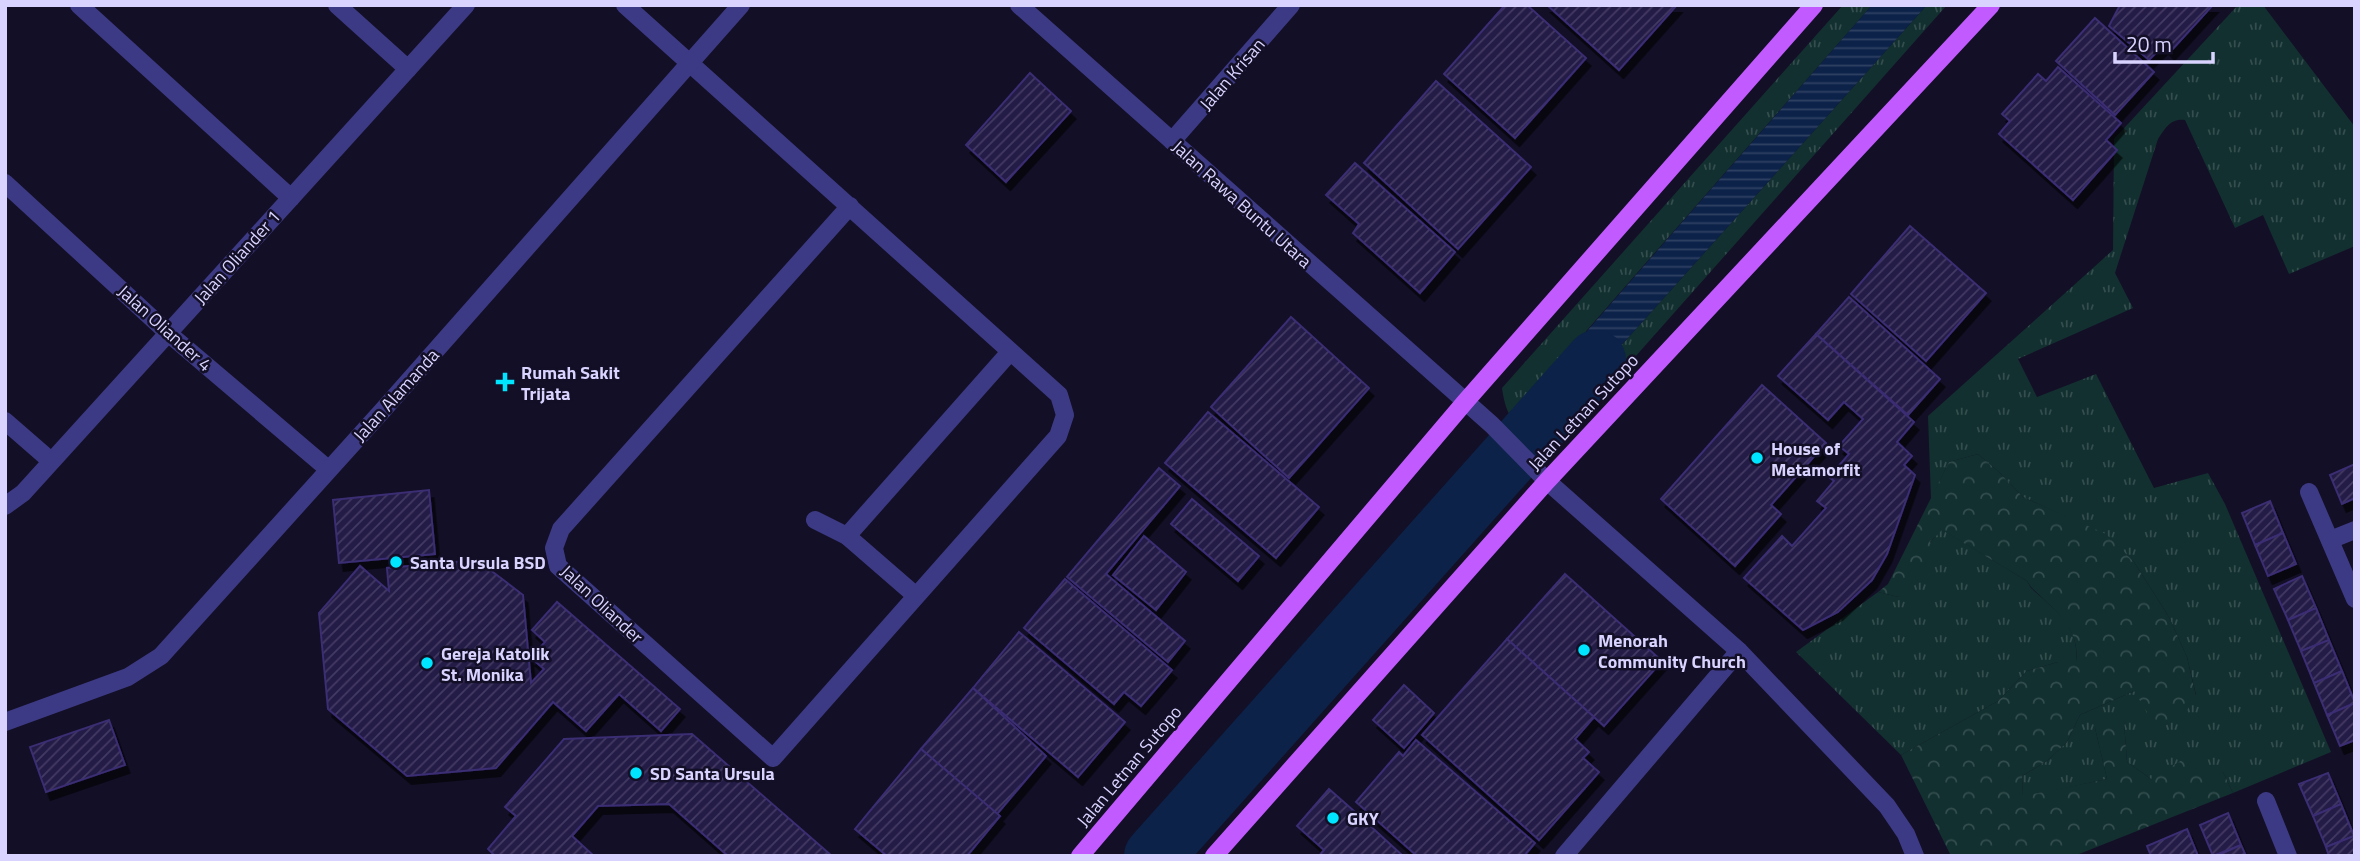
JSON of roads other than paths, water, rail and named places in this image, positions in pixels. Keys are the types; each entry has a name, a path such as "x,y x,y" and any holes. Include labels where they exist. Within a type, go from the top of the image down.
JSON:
{"main road":[{"name":"Jalan Letnan Sutopo","path":"1080,856 1465,402 1814,5"},
{"name":"Jalan Letnan Sutopo","path":"1214,856 1547,481 1991,5"}],"street":[{"path":"79,5 291,198"},
{"path":"337,5 408,69"},
{"name":"Jalan Oliander 1","path":"5,506 23,493 466,5"},
{"name":"Jalan Oliander","path":"625,5 850,206 1059,396 1065,415 1058,436 773,758 558,566 554,548 561,528 850,206"},
{"name":"Jalan Alamanda","path":"5,722 128,677 161,656 741,5"},
{"name":"Jalan Rawa Buntu Utara","path":"1019,5 1492,425 1547,481 1739,651 1887,806 1906,834 1915,856"},
{"name":"Jalan Krisan","path":"1172,141 1291,5"},
{"name":"Jalan Oliander 4","path":"5,183 168,333 328,470"},
{"path":"847,536 1010,352"},
{"path":"5,421 51,461"},
{"path":"2309,492 2355,599"},
{"path":"815,520 847,536 915,595"},
{"path":"2330,540 2355,530"},
{"path":"1564,856 1739,651"},
{"path":"2266,801 2288,856"}],"water":[{"path":"1872,5 1927,5 1548,427 1524,403"}],"waterway":[{"path":"1154,856 1596,360"}],"place":[{"name":"Rumah Sakit Trijata","path":"505,382"},
{"name":"House of Metamorfit","path":"1757,458"},
{"name":"Santa Ursula BSD","path":"396,562"},
{"name":"Menorah Community Church","path":"1584,650"},
{"name":"Gereja Katolik St. Monika","path":"427,663"},
{"name":"SD Santa Ursula","path":"636,773"},
{"name":"GKY","path":"1333,818"}]}
